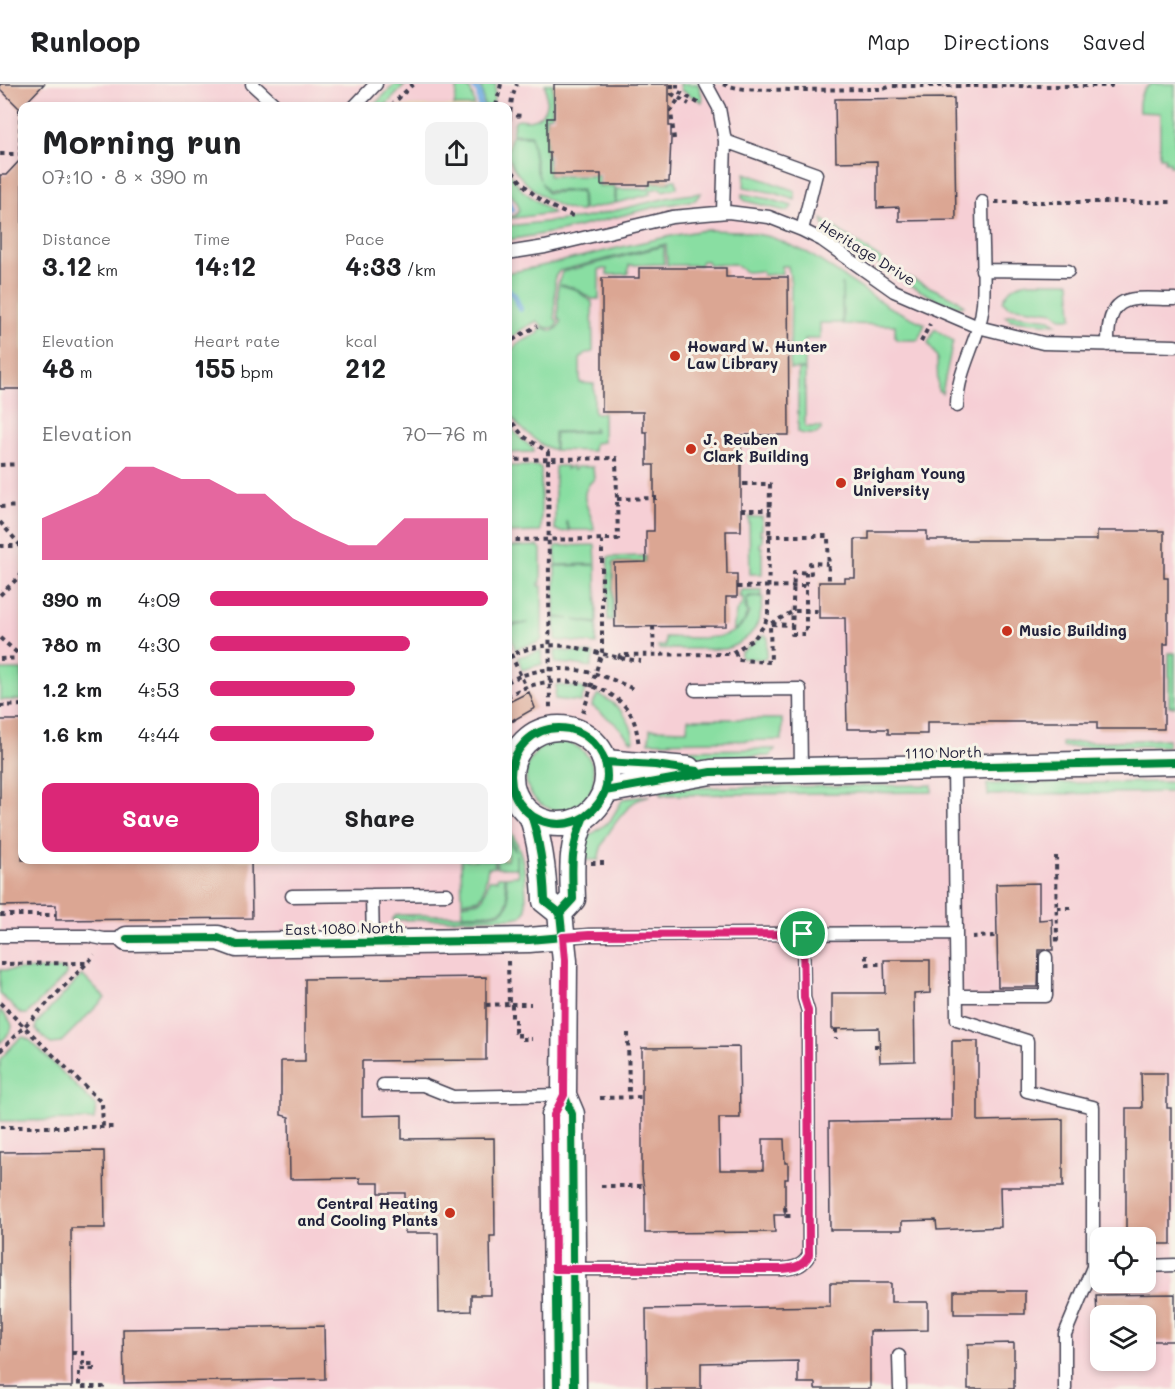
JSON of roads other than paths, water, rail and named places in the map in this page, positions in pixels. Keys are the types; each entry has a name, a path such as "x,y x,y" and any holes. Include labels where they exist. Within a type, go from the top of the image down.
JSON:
{"street":[{"path":"557,1389 572,1114 564,1095 565,960 560,913 545,901 543,863 538,835 531,815 516,795 512,780 513,765 519,750 529,739 542,731 558,728 573,730 588,737 598,748 605,762 607,776 599,803 583,819 574,839 571,863 573,899 560,913"},
{"path":"605,762 711,772"},
{"name":"1110 North","path":"711,772 1175,762"},
{"path":"604,791 711,772"},
{"path":"531,815 550,823 583,819"},
{"name":"East 1080 North","path":"127,939 218,938 237,945 528,940 563,937"},
{"path":"564,1269 574,1389"}],"lane":[{"path":"252,84 272,102"},
{"path":"359,102 376,84"},
{"path":"706,84 719,108 725,141 723,212"},
{"path":"725,141 816,174 802,230"},
{"path":"957,406 958,382 978,327 983,304 982,270 988,202"},
{"name":"Heritage Drive","path":"512,252 545,248 664,218 723,212 769,217 822,240 894,291 978,327 1043,343 1175,346"},
{"path":"982,270 1068,271"},
{"path":"1108,345 1107,324 1120,303 1132,298 1175,299"},
{"path":"694,690 800,689 801,770"},
{"path":"954,767 957,1019 1027,1041 1027,1091 1093,1107 1096,1227"},
{"path":"292,896 447,894"},
{"path":"372,895 373,943"},
{"path":"563,937 956,933"},
{"path":"564,1269 782,1269 795,1268 805,1262 809,1255 808,1011 804,998 803,934"},
{"path":"0,936 89,936 104,939 127,939"},
{"path":"957,996 1047,996 1046,957"},
{"path":"383,1085 423,1085 453,1097 564,1095"},
{"path":"1156,1266 1175,1265"},
{"path":"1065,1389 1065,1334 1090,1282"},
{"path":"899,1356 900,1389"}],"waterway":[{"path":"473,84 479,93 480,102"},
{"path":"512,293 520,309"}],"place":[{"name":"Howard W. Hunter Law Library","path":"675,356"},
{"name":"J. Reuben Clark Building","path":"691,449"},
{"name":"Brigham Young University","path":"841,483"},
{"name":"Music Building","path":"1007,631"},
{"name":"Central Heating and Cooling Plants","path":"450,1213"}]}
